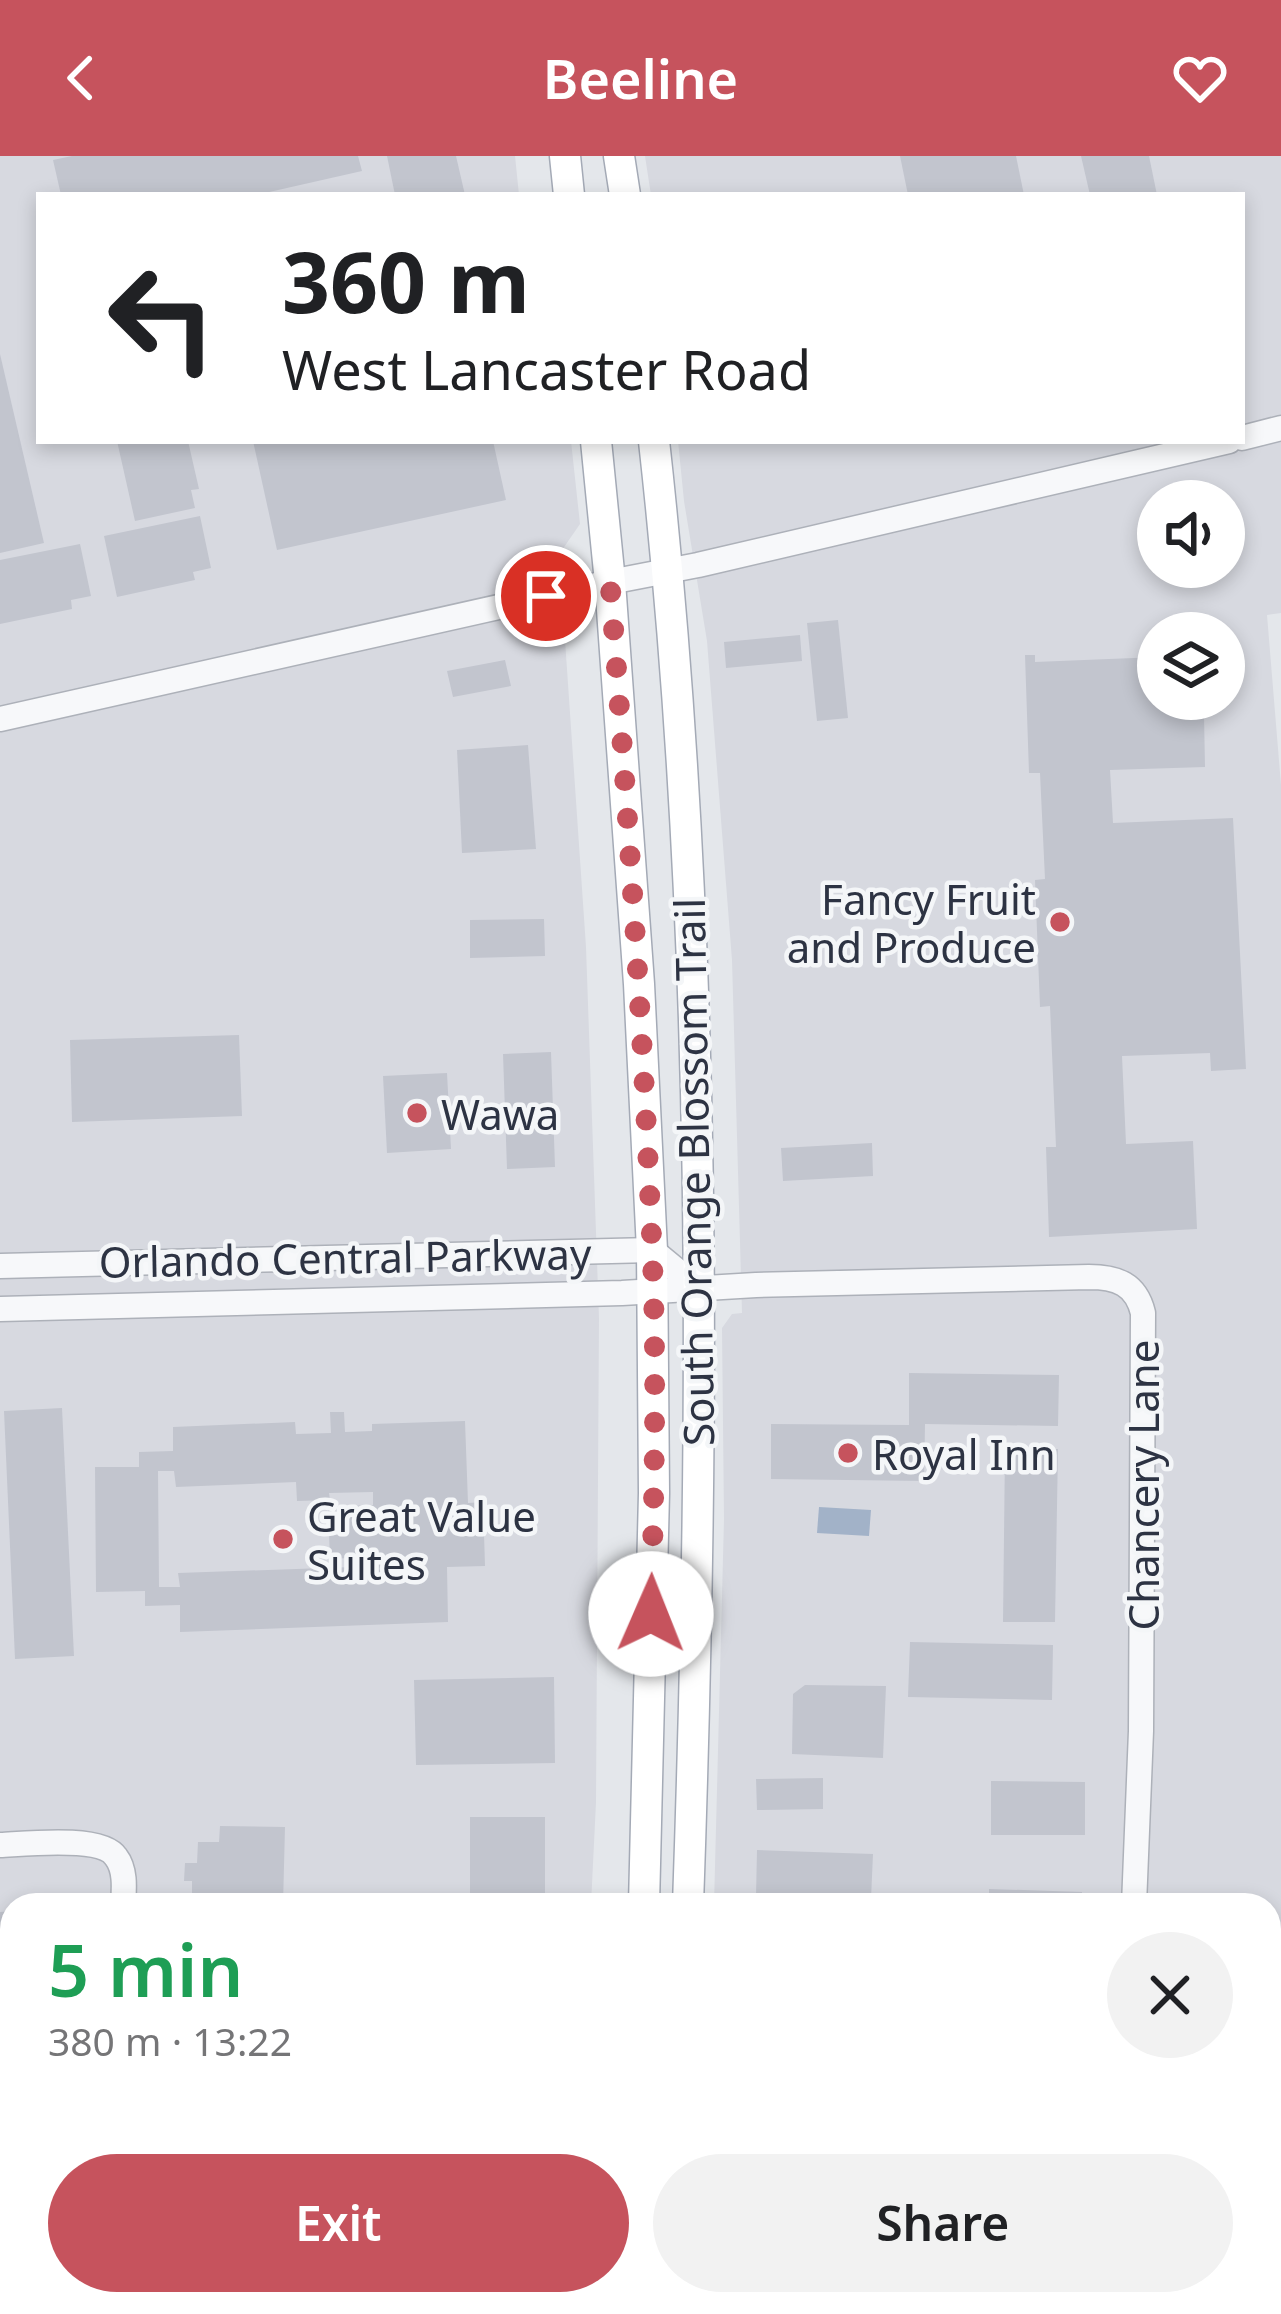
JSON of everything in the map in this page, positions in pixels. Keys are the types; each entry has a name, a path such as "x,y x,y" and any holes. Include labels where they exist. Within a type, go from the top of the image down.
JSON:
{"main road":[{"path":"565,156 569,192"},
{"path":"619,156 625,192"},
{"name":"South Orange Blossom Trail","path":"596,444 640,1006 652,1250 654,1481 644,1893"},
{"name":"South Orange Blossom Trail","path":"654,444 691,927 698,1288 697,1661 688,1893"}],"street":[{"path":"1245,437 1281,428"},
{"path":"0,719 1216,444"},
{"name":"Orlando Central Parkway","path":"0,1266 652,1250 698,1288"},
{"name":"Chancery Lane","path":"698,1288 1089,1276 1109,1277 1134,1291 1143,1313 1135,1893"},
{"name":"Orlando Central Parkway","path":"0,1309 698,1288"},
{"path":"0,1845 82,1843 108,1850 116,1856 123,1893"}],"shaded area":[{"path":"0,156 515,156 519,192 36,192 36,444 571,444 580,524 551,566 565,640 586,947 599,1318 592,1893 0,1893"},
{"path":"645,156 1281,156 1281,613 1267,615 1281,785 1281,1893 714,1893 724,1519 722,1328 732,1314 742,1313 732,960 707,641 678,444 1245,444 1245,192 651,192"}],"water":[{"path":"819,1507 871,1510 869,1536 817,1533"}],"building":[{"path":"72,156 358,156 362,171 269,192 60,192 53,160"},
{"path":"387,156 456,156 464,192 394,192"},
{"path":"900,156 1016,156 1023,192 907,192"},
{"path":"1081,156 1149,156 1156,192 1089,192"},
{"path":"0,354 44,543 0,553"},
{"path":"118,444 189,444 199,489 191,490 195,508 135,521"},
{"path":"254,444 494,444 506,500 277,550"},
{"path":"200,516 211,568 193,572 195,580 117,597 104,536"},
{"path":"80,544 91,596 71,600 72,609 0,624 0,560"},
{"path":"838,620 848,718 817,721 807,623"},
{"path":"800,635 802,661 726,668 724,642"},
{"path":"1025,655 1035,655 1035,662 1137,658 1137,720 1204,720 1205,767 1110,770 1113,823 1233,818 1246,1069 1211,1071 1210,1053 1122,1056 1126,1144 1193,1141 1197,1229 1049,1237 1046,1147 1056,1147 1050,1006 1040,1007 1035,880 1045,879 1040,773 1029,773"},
{"path":"505,660 511,686 453,697 447,671"},
{"path":"528,745 536,849 462,853 457,750"},
{"path":"544,919 545,956 470,958 470,920"},
{"path":"239,1035 242,1116 72,1122 70,1040"},
{"path":"551,1052 555,1167 507,1169 503,1054"},
{"path":"447,1073 451,1149 387,1153 383,1076"},
{"path":"872,1143 873,1176 783,1181 781,1148"},
{"name":"Royal Inn","path":"909,1373 1059,1375 1058,1426 925,1424 924,1481 771,1479 771,1424 909,1425"},
{"path":"62,1408 74,1656 15,1659 4,1411"},
{"path":"330,1412 344,1412 345,1432 372,1431 372,1424 465,1421 468,1503 483,1502 485,1566 447,1567 448,1622 180,1632 180,1605 145,1606 145,1591 96,1592 95,1467 139,1467 139,1452 173,1451 173,1427 295,1422 296,1434 331,1433","holes":["158,1471 174,1471 176,1487 296,1482 297,1501 330,1500 329,1493 373,1492 373,1505 328,1507 330,1559 367,1557 368,1579 353,1579 353,1567 178,1573 180,1587 159,1587"]},
{"name":"Royal Inn","path":"1005,1449 1058,1449 1055,1622 1003,1622"},
{"path":"910,1642 1053,1645 1052,1700 908,1697"},
{"path":"554,1677 555,1763 416,1765 414,1680"},
{"path":"805,1685 886,1686 883,1758 792,1754 793,1694"},
{"path":"823,1778 823,1809 757,1810 756,1779"},
{"path":"991,1781 1085,1782 1085,1835 991,1835"},
{"path":"470,1817 545,1817 545,1893 470,1893"},
{"path":"220,1826 285,1827 283,1893 192,1893 192,1881 184,1881 185,1863 197,1863 198,1842 219,1842"},
{"path":"757,1850 873,1854 871,1893 756,1893"},
{"path":"989,1889 1082,1892 1082,1893 989,1893"}],"place":[{"name":"Fancy Fruit and Produce","path":"1060,922"},
{"name":"Wawa","path":"417,1113"},
{"name":"Royal Inn","path":"848,1453"},
{"name":"Great Value Suites","path":"283,1539"}],"route":[{"path":"546,596 610,582 639,984 652,1250 651,1614"}]}
